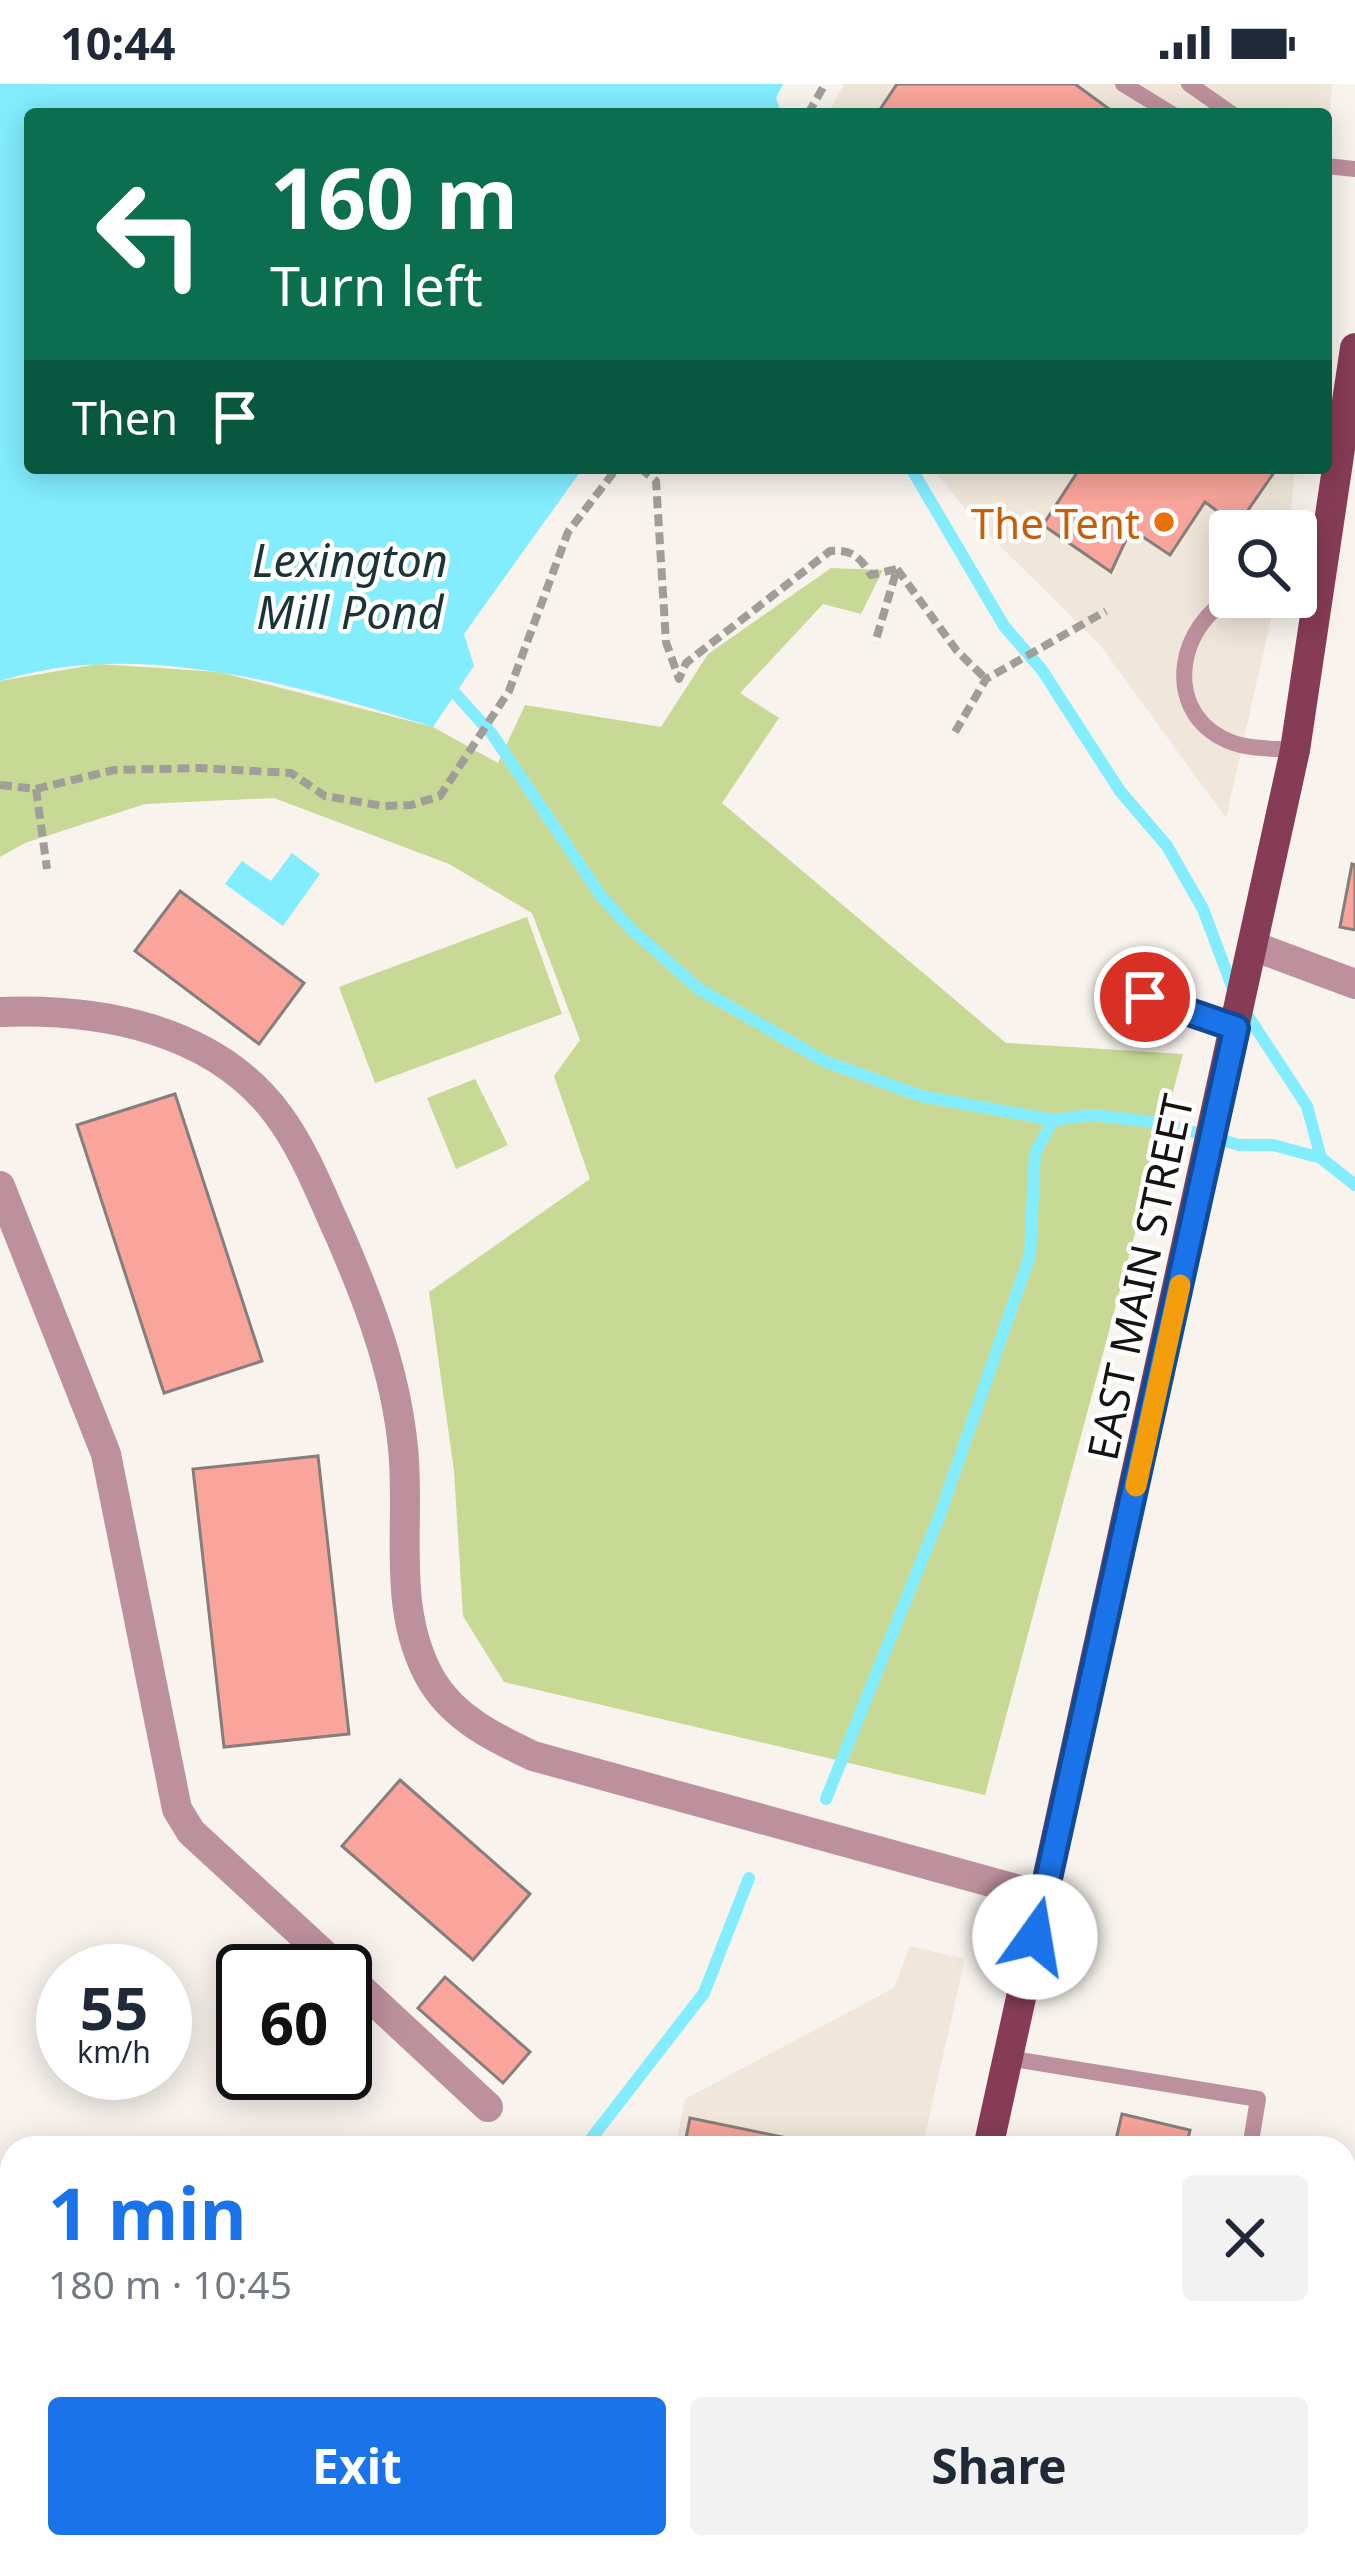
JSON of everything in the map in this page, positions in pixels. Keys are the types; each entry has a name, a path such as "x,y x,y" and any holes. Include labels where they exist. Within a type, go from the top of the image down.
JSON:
{"main road":[{"name":"EAST MAIN STREET","path":"991,2136 1294,750 1320,603 1355,348"}],"street":[{"path":"1253,946 1355,984"},
{"path":"0,1012 49,1010 104,1018 176,1037 250,1081 279,1115 302,1151 378,1331 404,1452 406,1599 433,1682 458,1713 533,1756 1045,1897"},
{"path":"0,1186 106,1454 177,1809 191,1832 312,1944"},
{"path":"372,2000 488,2107"}],"lane":[{"path":"1124,84 1162,108"},
{"path":"1189,84 1223,108"},
{"path":"1209,613 1186,648 1184,681 1195,718 1238,746 1294,750"},
{"path":"1145,997 1236,1028"},
{"path":"1007,2058 1258,2098 1252,2136"}],"path":[{"path":"0,785 36,789 114,770 200,768 291,773 325,796 397,806 440,796 509,691 568,532 612,474"},
{"path":"647,474 656,481 666,642 679,679 686,663 830,551 846,549 862,560 871,575 897,569"},
{"path":"875,643 897,569"},
{"path":"897,569 957,652 986,679"},
{"path":"955,732 986,679 1106,611"},
{"path":"36,789 47,868"}],"shaded area":[{"path":"844,84 1332,84 1330,108 831,108"},
{"path":"937,474 1294,474 1291,510 1209,510 1209,618 1271,618 1226,818 1100,645 975,521"},
{"path":"910,1946 965,1959 925,2136 677,2136 685,2099 894,1988"}],"green space":[{"path":"831,568 883,570 861,614 823,604 740,693 779,718 722,803 1006,1043 1183,1054 985,1795 504,1682 463,1616 454,1471 429,1292 590,1179 554,1076 580,1040 532,913 449,864 274,798 145,804 25,843 0,857 0,681 98,664 219,672 433,727 498,763 525,705 661,727 708,654"},
{"path":"527,917 562,1014 375,1083 339,987"},
{"path":"475,1079 508,1145 456,1169 427,1098"}],"water":[{"name":"Lexington Mill Pond","path":"0,84 783,84 776,98 780,108 24,108 24,474 579,474 464,634 474,666 433,727 274,683 163,665 53,669 0,681"},
{"path":"292,853 320,874 283,926 225,884 242,861 271,881"}],"building":[{"path":"897,84 1075,84 1108,108 881,108"},
{"path":"1076,474 1273,474 1248,510 1216,510 1205,502 1170,555 1131,529 1111,572 1043,525"},
{"path":"1355,865 1355,930 1340,927"},
{"path":"180,891 304,983 259,1044 135,951"},
{"path":"175,1094 262,1361 164,1393 77,1125"},
{"path":"318,1456 349,1734 224,1747 193,1469"},
{"path":"400,1780 530,1894 473,1960 342,1846"},
{"path":"445,1977 530,2052 503,2083 418,2008"},
{"path":"1122,2114 1190,2130 1189,2136 1117,2136"},
{"path":"690,2118 777,2136 686,2136"}],"waterway":[{"path":"915,474 1004,626 1042,670 1120,791 1167,846 1203,909 1233,989"},
{"path":"445,682 492,734 601,896 631,929 699,989 824,1061 921,1096 1053,1120 1092,1115 1162,1123 1239,1145 1273,1145 1321,1158 1355,1185"},
{"path":"1242,1007 1307,1106 1321,1158"},
{"path":"826,1799 939,1517 1030,1255 1035,1153 1053,1120"},
{"path":"593,2136 704,1993 749,1878"}],"slow traffic":[{"path":"1136,1486 1180,1285"}],"place":[{"name":"The Tent","path":"1164,522"}],"route":[{"path":"1035,1937 1236,1028 1145,997"}]}
